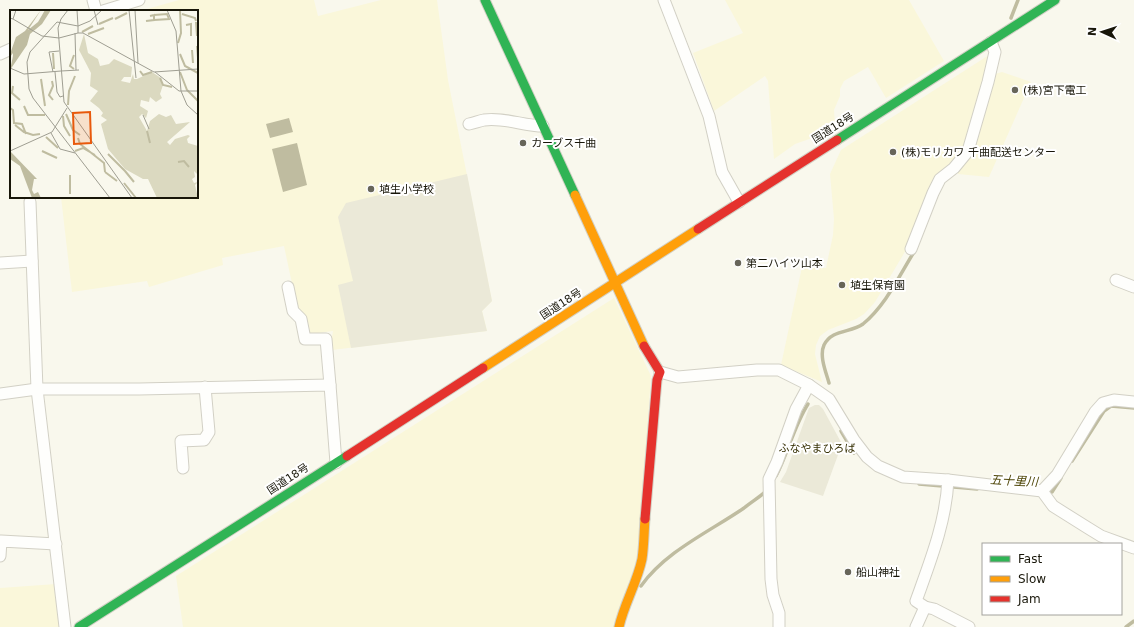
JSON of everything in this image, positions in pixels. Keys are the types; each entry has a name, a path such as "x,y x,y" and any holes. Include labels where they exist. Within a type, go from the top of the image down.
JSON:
{"main road":[{"path":"485,0 644,346 660,372 657,380 642,559 622,613 619,627"},
{"name":"国道18号","path":"79,627 616,283 739,202 991,42 1054,0"}],"street":[{"path":"93,0 96,10"},
{"path":"106,10 139,0"},
{"path":"664,0 709,116 722,172 739,202"},
{"path":"911,249 940,179 954,168 968,151 995,52 991,42"},
{"path":"0,54 10,49"},
{"path":"469,124 485,120 544,126"},
{"path":"30,202 37,388 65,627"},
{"path":"0,263 32,261"},
{"path":"1116,280 1134,287"},
{"path":"288,287 293,312 301,319 305,339 326,339 336,463"},
{"path":"660,372 678,377 757,370 779,370 809,385 829,399 854,440 867,457 878,466 903,477 948,480 1042,491 1053,506 1101,536 1120,543"},
{"path":"0,394 37,388 139,389 330,385"},
{"path":"779,627 779,613 773,595 771,579 769,479 777,462 796,408 809,385"},
{"path":"183,468 181,442 204,440 209,432 205,387"},
{"path":"1042,491 1057,474 1095,412 1103,403 1114,400 1134,402"},
{"path":"948,480 947,499 934,550 916,601 925,607 934,609 969,627"},
{"path":"0,556 1,542 56,544"},
{"path":"1122,544 1134,548"},
{"path":"916,627 925,607"}],"shaded area":[{"name":"埴生小学校","path":"179,0 314,0 318,16 381,0 437,0 448,80 492,301 482,311 487,331 332,350 331,343 333,331 310,334 307,329 304,317 297,307 284,246 222,258 223,265 149,287 147,281 72,292 61,198 198,198 198,10 144,10"},
{"path":"725,0 909,0 944,61 886,98 868,67 844,81 834,110 835,126 818,136 795,144 774,159 768,81 765,76 714,111 693,53 743,33"},
{"path":"989,55 984,81 962,152 952,165 906,250 875,302 864,314 856,319 828,330 820,336 816,345 815,354 822,382 781,365 802,267 826,268 833,235 834,219 830,174 841,150"},
{"path":"1002,72 1031,82 989,177 958,174 957,168 995,74"},
{"path":"289,118 293,132 270,138 266,124"},
{"path":"297,143 307,185 283,192 272,149"},
{"path":"614,298 651,376 638,557 614,627 183,627 176,576"},
{"path":"56,584 61,627 0,627 0,588"}],"green space":[{"path":"467,174 492,301 482,311 487,331 351,348 338,285 353,281 338,217 346,203"},
{"name":"ふなやまひろば","path":"819,405 823,409 842,444 823,496 780,482 786,472 809,408"}],"waterway":[{"path":"1011,18 1018,0"},
{"path":"829,383 822,354 827,340 832,336 863,324 879,308 892,290 914,252"},
{"path":"776,476 799,421 808,404"},
{"name":"五十里川","path":"1072,461 1104,411 1111,406 1134,408"},
{"name":"五十里川","path":"841,431 854,453"},
{"name":"五十里川","path":"1046,492 1052,492 1061,478"},
{"name":"五十里川","path":"919,484 977,489"},
{"path":"641,586 651,574 675,552 744,508 766,491"},
{"path":"1126,627 1134,621"}],"traffic: fast":[{"path":"485,0 575,195"},
{"path":"837,140 1055,0"},
{"path":"79,627 347,456"}],"traffic: slow":[{"path":"575,195 644,346"},
{"path":"483,368 698,229"},
{"path":"619,627 640,568 644,544 645,519"}],"traffic: jam":[{"path":"698,229 837,140"},
{"path":"644,346 660,372 657,380 645,519"},
{"path":"347,456 483,368"}],"place":[{"name":"(株)宮下電工","path":"1015,90"},
{"name":"カーブス千曲","path":"523,143"},
{"name":"(株)モリカワ 千曲配送センター","path":"893,152"},
{"name":"埴生小学校","path":"371,189"},
{"name":"第二ハイツ山本","path":"738,263"},
{"name":"埴生保育園","path":"842,285"},
{"name":"船山神社","path":"848,572"}]}
